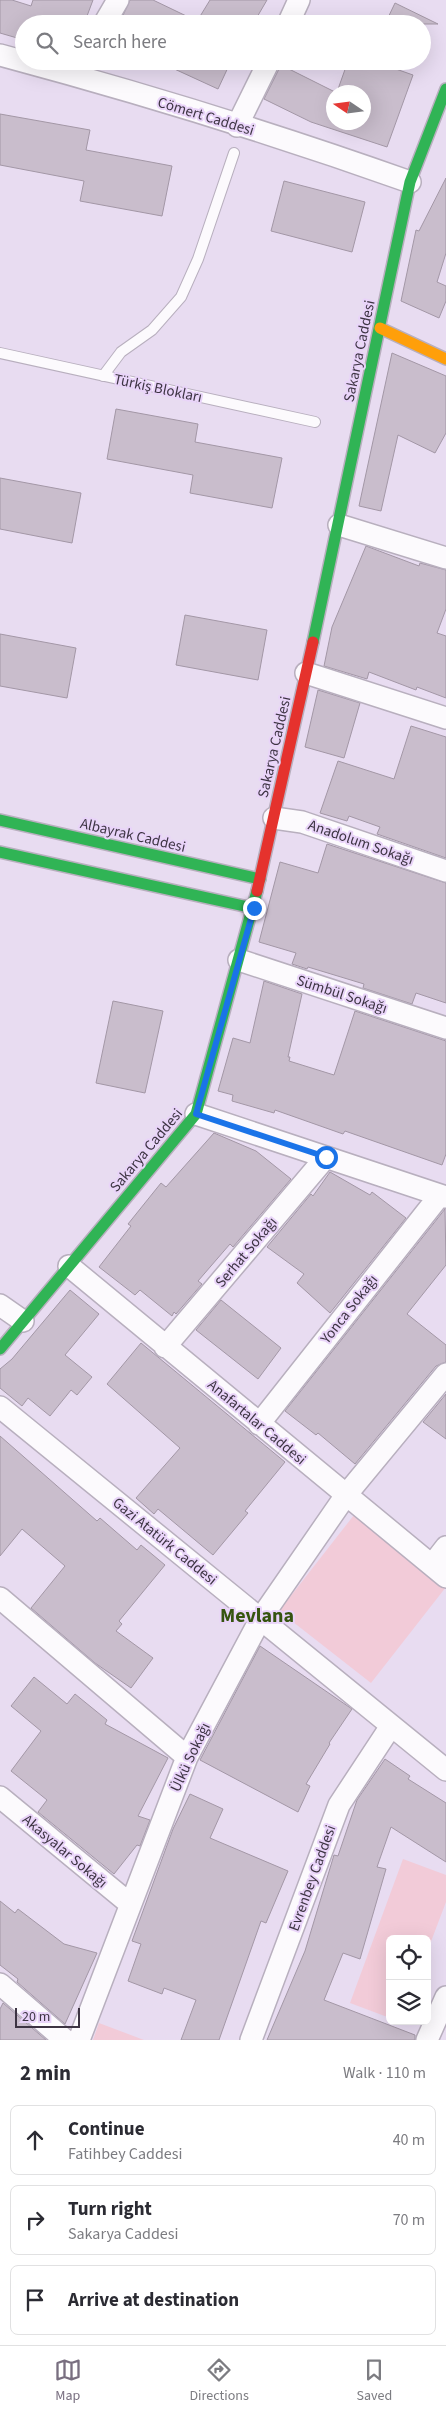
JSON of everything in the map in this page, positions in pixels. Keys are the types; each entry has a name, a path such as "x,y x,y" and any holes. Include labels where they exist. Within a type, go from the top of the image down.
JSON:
{"street":[{"path":"109,15 118,0"},
{"path":"292,15 299,0"},
{"name":"Cömert Caddesi","path":"0,56 15,58"},
{"name":"Cömert Caddesi","path":"85,70 237,126 324,152 410,182"},
{"path":"237,126 265,70"},
{"name":"Sakarya Caddesi","path":"0,1349 196,1114 254,908 339,525 410,182 446,89"},
{"path":"380,328 445,355"},
{"path":"339,525 446,558"},
{"path":"306,674 446,718"},
{"name":"Anadolum Sokağı","path":"274,818 302,822 446,871"},
{"name":"Albayrak Caddesi","path":"0,820 260,878"},
{"path":"0,852 254,908"},
{"name":"Sümbül Sokağı","path":"239,960 446,1028"},
{"path":"196,1114 443,1196"},
{"name":"Serhat Sokağı","path":"165,1347 326,1157"},
{"name":"Yonca Sokağı","path":"259,1424 443,1196"},
{"name":"Anafartalar Caddesi","path":"68,1266 439,1571"},
{"path":"0,1305 23,1321"},
{"name":"Ülkü Sokağı","path":"79,2040 187,1757 260,1618 346,1496 446,1374"},
{"name":"Gazi Atatürk Caddesi","path":"0,1407 446,1770"},
{"path":"439,1571 446,1547"},
{"path":"0,1598 187,1757"},
{"name":"Evrenbey Caddesi","path":"251,2040 339,1805 391,1726"},
{"name":"Akasyalar Sokağı","path":"0,1797 130,1904"},
{"path":"0,1984 65,2040"},
{"path":"427,2040 446,1997"}],"lane":[{"path":"103,376 121,352 152,330 181,297 198,259 234,153"},
{"name":"Türkiş Blokları","path":"0,353 315,422"}],"shaded area":[{"path":"354,1515 446,1587 371,1683 279,1611"},
{"path":"403,1859 446,1875 446,1902 431,1941 431,1935 386,1935 386,2016 350,2003"},
{"path":"99,2023 144,2040 93,2040"}],"building":[{"path":"0,0 12,0 31,6 33,0 93,0 87,15 15,15 15,37 0,33"},
{"path":"130,0 153,0 184,15 123,15"},
{"path":"210,0 267,0 258,15 201,15"},
{"path":"395,3 420,15 389,15"},
{"path":"177,70 227,70 218,89"},
{"path":"278,70 291,70 326,88 326,127 311,122 264,99"},
{"path":"345,70 399,70 413,75 387,147 335,130 371,130 371,85 339,85"},
{"path":"0,114 90,130 86,150 172,166 162,216 80,201 84,181 0,165"},
{"path":"446,178 446,253 437,282 446,286 446,301 439,318 401,301 416,230 419,231"},
{"path":"284,181 365,202 352,252 271,231"},
{"path":"392,353 446,376 446,433 435,453 398,435 381,511 359,506"},
{"path":"116,409 198,424 195,442 282,458 272,508 190,493 193,475 107,459"},
{"path":"0,478 81,493 72,543 0,529"},
{"path":"366,546 419,566 420,563 446,570 446,609 437,633 446,636 446,698 417,687 416,690 369,672 367,679 324,666 332,627"},
{"path":"185,615 267,630 258,680 176,665"},
{"path":"0,634 76,648 67,698 0,686"},
{"path":"318,690 360,703 344,758 305,747"},
{"path":"411,726 446,737 446,858 377,834 380,827 349,816 347,821 320,813 338,761 394,779"},
{"path":"327,844 446,883 446,1003 416,993 412,1004 363,988 364,984 292,964 296,953 259,942 280,862 318,873"},
{"path":"264,981 302,994 288,1057 290,1057 289,1061 334,1075 355,1011 446,1041 446,1154 442,1165 345,1131 343,1134 275,1110 274,1113 232,1101 233,1095 218,1091 233,1038 250,1043"},
{"path":"113,1001 163,1011 145,1093 96,1083"},
{"path":"214,1133 256,1151 291,1179 233,1247 230,1244 198,1281 202,1284 176,1314 174,1312 172,1316 140,1290 135,1295 99,1267 131,1226 128,1224 161,1183 166,1187"},
{"path":"330,1172 370,1195 372,1192 406,1218 330,1313 297,1283 304,1274 267,1247 311,1194 313,1196"},
{"path":"445,1209 446,1265 407,1314 446,1345 446,1362 436,1366 355,1464 318,1433 316,1435 285,1411"},
{"path":"70,1290 99,1314 65,1355 92,1377 77,1395 71,1390 50,1416 28,1398 22,1406 0,1388 0,1369 12,1359"},
{"path":"221,1300 281,1348 258,1379 196,1330"},
{"path":"141,1343 285,1462 245,1511 248,1513 213,1555 158,1509 154,1514 136,1498 180,1448 107,1384"},
{"path":"446,1394 446,1439 423,1422"},
{"path":"0,1436 97,1521 100,1518 137,1550 141,1545 165,1565 119,1621 122,1624 116,1631 153,1658 131,1688 95,1663 31,1608 65,1566 22,1529 0,1556"},
{"path":"260,1646 352,1709 329,1743 306,1784 310,1786 298,1812 200,1760"},
{"path":"34,1677 67,1704 75,1694 107,1720 105,1724 168,1758 138,1816 150,1820 140,1846 137,1845 114,1874 38,1812 47,1800 11,1771 41,1731 11,1706"},
{"path":"385,1759 410,1776 408,1779 446,1803 446,1862 391,1827 377,1867 386,1869 360,1959 343,1953 324,2000 415,2035 415,2040 267,2040 305,1951 334,1855 338,1856 357,1800"},
{"path":"190,1794 223,1809 210,1838 288,1871 266,1923 261,1921 219,2040 181,2040 196,2000 164,1988 162,1994 128,1981 141,1944 132,1941 173,1829"},
{"path":"0,1901 15,1913 18,1909 64,1944 97,1953 65,2024 17,1982 18,1979 0,1965"},
{"path":"3,2003 46,2040 0,2040 0,2009"}],"traffic: fast":[{"path":"313,642 410,182 446,89"},
{"path":"0,820 260,879"},
{"path":"0,852 253,908"},
{"path":"0,1349 196,1114 257,891"}],"traffic: slow":[{"path":"380,328 446,359"}],"traffic: jam":[{"path":"257,891 313,642"}],"district":[{"name":"Mevlana","path":"257,1615"}],"route":[{"path":"254,908 196,1114 326,1157"}]}
